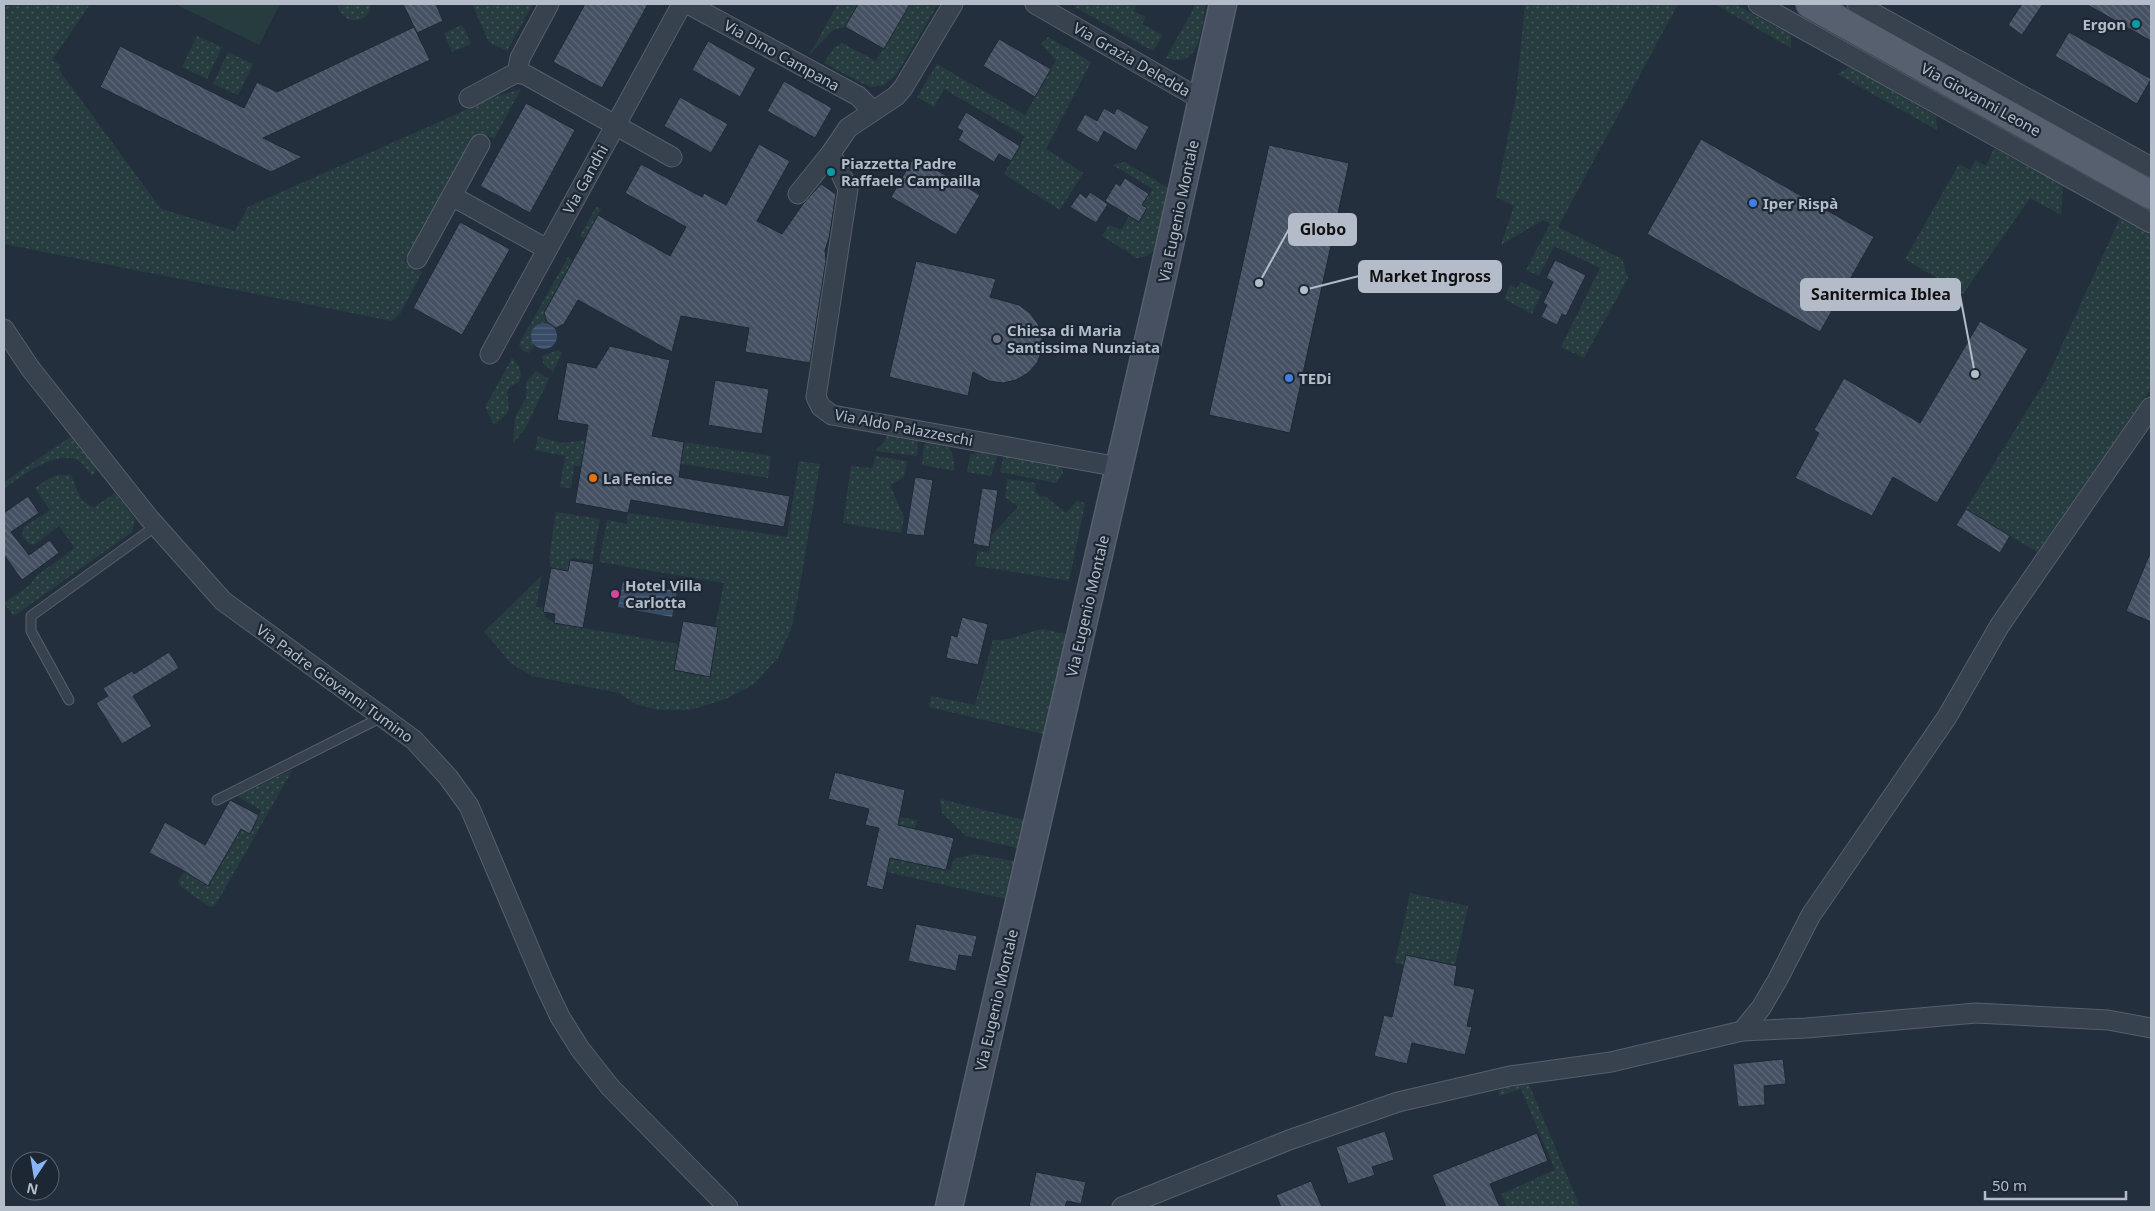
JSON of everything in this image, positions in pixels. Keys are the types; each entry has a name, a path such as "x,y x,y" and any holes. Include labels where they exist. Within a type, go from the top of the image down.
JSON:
{"main road":[{"name":"Via Eugenio Montale","path":"949,1207 1223,4"},
{"name":"Via Giovanni Leone","path":"1810,4 2151,195"}],"street":[{"path":"518,73 520,58 550,4"},
{"name":"Via Gandhi","path":"490,354 682,4"},
{"name":"Via Dino Campana","path":"688,4 858,96 872,110"},
{"path":"798,194 831,153 848,128 872,110 896,96 903,88 953,4"},
{"name":"Via Grazia Deledda","path":"1035,4 1202,100"},
{"path":"1758,4 2151,223"},
{"path":"1857,4 2151,167"},
{"path":"469,98 518,73 526,75 672,157"},
{"path":"417,259 480,144"},
{"name":"Via Aldo Palazzeschi","path":"831,153 848,189 816,397 821,407 832,415 1119,467"},
{"path":"452,196 547,249"},
{"name":"Via Padre Giovanni Tumino","path":"4,329 36,375 156,526 223,601 414,740 448,777 470,806 544,983 560,1017 580,1049 610,1087 728,1207"},
{"path":"1742,1031 1761,1008 1778,980 1811,914 1947,717 2000,625 2151,407"},
{"path":"1122,1207 1289,1140 1398,1102 1510,1076 1611,1062 1742,1031 1807,1028 1976,1013 2108,1020 2151,1028"}],"lane":[{"path":"68,700 31,631 31,616 156,526"},
{"path":"217,800 383,717"}],"green space":[{"path":"4,4 90,4 52,60 61,66 59,70 161,209 235,231 248,207 457,114 484,100 521,89 494,139 480,132 404,261 422,272 400,314 392,321 4,244"},
{"path":"175,4 280,4 259,45"},
{"path":"338,4 371,4 367,15 361,19 349,20 339,11"},
{"path":"472,4 533,4 507,51 489,42"},
{"path":"838,4 858,4 845,27 833,30 809,55"},
{"path":"910,4 938,4 896,75 884,85 872,87 824,63 834,48 842,43 876,61"},
{"path":"1076,4 1137,4 1134,11 1146,17 1142,24 1163,35 1153,51 1075,7"},
{"path":"1196,4 1206,4 1200,35 1193,53 1186,58 1178,60 1166,58"},
{"path":"1525,4 1678,4 1558,227 1622,259 1628,278 1584,358 1561,347 1600,268 1554,246 1539,276 1526,270 1550,224 1543,220 1501,245 1514,206 1496,197 1516,96"},
{"path":"1714,4 1735,4 1791,35 1791,48"},
{"path":"462,25 471,44 452,52 444,33"},
{"path":"197,36 222,47 207,79 182,67"},
{"path":"1048,37 1091,62 1046,149 1083,173 1060,210 1004,174 1025,136 944,89 934,107 917,97 937,64 1025,115 1056,60 1041,44"},
{"path":"228,52 253,64 238,95 213,84"},
{"path":"1850,67 1936,116 1937,130 1837,74"},
{"path":"1994,148 2063,185 2061,215 2030,198 1963,294 1905,259 1959,164 1970,170 1976,160 1986,166"},
{"path":"1125,162 1168,188 1154,250 1147,256 1137,258 1102,236 1109,225 1121,230 1129,216 1140,221 1147,208 1142,205 1153,189 1113,165"},
{"path":"596,207 601,209 585,239 580,236"},
{"path":"2120,218 2151,235 2151,389 2037,552 1966,509 2046,380"},
{"path":"568,257 572,261 544,313 547,322 539,323 531,339 535,346 529,353 522,350 519,344"},
{"path":"1521,282 1542,292 1532,314 1504,299 1510,285 1517,288"},
{"path":"558,350 562,353 553,372 543,363 542,356"},
{"path":"512,358 520,369 521,375 519,382 510,387 507,392 508,411 494,425 485,407"},
{"path":"536,371 549,379 525,429 513,443 515,417 526,398 526,382"},
{"path":"888,433 918,437 917,456 875,451 884,442"},
{"path":"72,436 97,469 92,476 79,461 70,458 60,458 29,471 4,489 4,482"},
{"path":"538,436 561,443 586,440 581,466 574,466 571,488 560,487 565,456 535,450"},
{"path":"928,440 941,443 949,448 953,457 954,471 922,465 924,445"},
{"path":"684,442 771,456 768,478 654,459 683,451"},
{"path":"984,450 998,453 991,476 967,472 970,455"},
{"path":"1004,454 1062,465 1063,473 1056,483 1000,472"},
{"path":"876,456 907,461 904,477 890,485 904,517 901,533 843,523 851,466 872,468"},
{"path":"799,461 820,464 798,597 791,629 778,658 754,684 726,699 690,710 658,710 636,704 619,693 532,676 512,664 484,632 542,575 536,607 547,608 545,617 554,623 678,644 674,670 710,677 718,627 715,626 724,583 599,562 607,520 627,524 628,513 787,537"},
{"path":"58,475 70,475 83,501 94,507 115,493 135,519 132,532 14,616 4,603 30,585 36,576 75,548 59,526 34,545 28,543 22,535 24,527 50,510 35,488"},
{"path":"1007,479 1036,483 1035,492 1041,497 1045,496 1066,513 1077,501 1085,503 1069,581 975,566 978,551 989,553 991,536 1018,507 1005,497"},
{"path":"556,512 600,519 592,561 574,558 570,560 568,571 551,568 549,558"},
{"path":"1044,629 1066,634 1044,734 929,707 931,696 975,705 993,640 1008,639"},
{"path":"293,769 215,906 210,907 180,886 178,881 185,871 209,886 241,829 250,833 261,810 237,796"},
{"path":"940,799 1024,820 1017,848 966,836 942,813"},
{"path":"899,817 917,820 909,862 950,870 954,859 974,854 1014,861 1006,899 887,872"},
{"path":"1410,893 1468,906 1455,965 1407,955 1404,965 1395,963"},
{"path":"1528,1082 1580,1207 1507,1207 1501,1194 1555,1170 1521,1089 1499,1096 1500,1087"}],"water":[{"path":"544,323 554,326 557,336 554,346 544,349 534,346 531,336 534,326"},
{"path":"623,582 677,591 672,617 618,607"}],"building":[{"path":"403,4 436,4 443,21 417,33"},
{"path":"585,4 648,4 602,88 553,62"},
{"path":"858,4 910,4 884,49 845,27"},
{"path":"2022,4 2043,4 2022,35 2008,25"},
{"name":"Ergon","path":"2086,4 2151,4 2151,41"},
{"path":"414,27 430,60 263,138 302,157 271,172 100,87 120,46 244,108 257,82 277,92"},
{"path":"2069,32 2151,79 2137,104 2055,56"},
{"path":"999,39 1051,69 1035,97 983,66"},
{"path":"708,41 756,68 740,97 692,70"},
{"path":"784,81 832,108 815,138 767,111"},
{"path":"680,97 728,124 711,153 664,126"},
{"path":"526,103 575,130 530,213 480,186"},
{"path":"1104,108 1114,114 1117,108 1149,127 1136,151 1104,131 1098,143 1076,130 1085,114 1097,121"},
{"path":"966,112 1020,146 1011,161 999,154 994,162 958,140 963,131 957,128"},
{"path":"1701,139 1874,237 1820,332 1647,234"},
{"path":"759,144 790,161 757,221 782,234 803,204 821,184 836,194 829,238 825,250 826,260 810,363 745,352 749,328 681,316 672,352 578,300 564,324 556,328 547,322 544,313 598,215 670,256 686,227 625,193 641,164 702,197 704,193 726,205"},
{"path":"1269,145 1349,163 1290,433 1209,415"},
{"path":"914,157 980,195 956,235 891,197"},
{"path":"1125,178 1149,194 1142,205 1147,208 1139,222 1105,201 1116,183 1120,186"},
{"path":"1090,192 1108,204 1096,223 1070,207 1080,193 1086,198"},
{"path":"460,222 510,249 462,335 413,308"},
{"path":"1555,260 1586,275 1566,316 1562,314 1557,325 1541,317 1547,305 1543,303 1553,282 1546,278"},
{"path":"916,261 996,279 990,297 1019,305 1030,313 1038,324 1042,337 1042,350 1037,363 1028,373 1016,380 1003,383 989,381 973,372 968,396 889,377"},
{"path":"1980,321 2028,349 1937,503 1893,477 1872,516 1795,478 1819,433 1814,430 1844,378 1920,423"},
{"path":"610,346 670,360 652,436 684,442 679,477 790,496 784,527 631,500 628,513 575,503 588,425 557,420 567,362 596,368"},
{"path":"715,380 769,389 762,434 708,425"},
{"path":"915,477 933,480 924,536 906,534"},
{"path":"982,488 998,490 989,547 973,544"},
{"path":"28,496 39,513 11,532 29,555 50,540 59,553 22,580 4,555 4,513"},
{"path":"1966,509 2010,536 2000,553 1956,525"},
{"path":"2151,551 2151,622 2126,611"},
{"path":"570,560 594,564 583,628 554,623 555,614 543,612 551,568 568,571"},
{"path":"962,617 988,624 978,665 946,658 951,635 957,637"},
{"path":"683,621 718,627 710,677 674,670"},
{"path":"169,652 179,668 133,696 152,726 122,744 96,703 108,696 103,688 132,671 134,674"},
{"path":"835,772 905,790 898,825 954,838 946,870 890,858 883,890 866,886 879,828 865,825 869,809 828,799"},
{"path":"230,800 259,815 250,834 241,829 208,886 179,868 149,853 165,822 205,845"},
{"path":"916,924 977,936 972,957 959,955 956,971 908,961"},
{"path":"1406,955 1457,966 1454,985 1475,989 1467,1026 1472,1027 1465,1055 1412,1043 1407,1064 1374,1056 1384,1015 1392,1017"},
{"path":"1783,1059 1786,1084 1764,1086 1765,1105 1738,1107 1733,1064"},
{"path":"1385,1131 1394,1160 1372,1167 1375,1175 1348,1184 1336,1147"},
{"path":"1537,1133 1548,1161 1490,1184 1500,1207 1446,1207 1432,1175"},
{"path":"1036,1172 1086,1182 1081,1204 1067,1201 1065,1207 1029,1207"},
{"path":"1311,1181 1322,1207 1281,1207 1276,1195"}],"place":[{"name":"Ergon","path":"2136,24"},
{"name":"Piazzetta Padre Raffaele Campailla","path":"831,172"},
{"name":"Iper Rispà","path":"1753,203"},
{"name":"Globo","path":"1259,283"},
{"name":"Market Ingross","path":"1304,290"},
{"name":"Chiesa di Maria Santissima Nunziata","path":"997,339"},
{"name":"Sanitermica Iblea","path":"1975,374"},
{"name":"TEDi","path":"1289,378"},
{"name":"La Fenice","path":"593,478"},
{"name":"Hotel Villa Carlotta","path":"615,594"}]}
